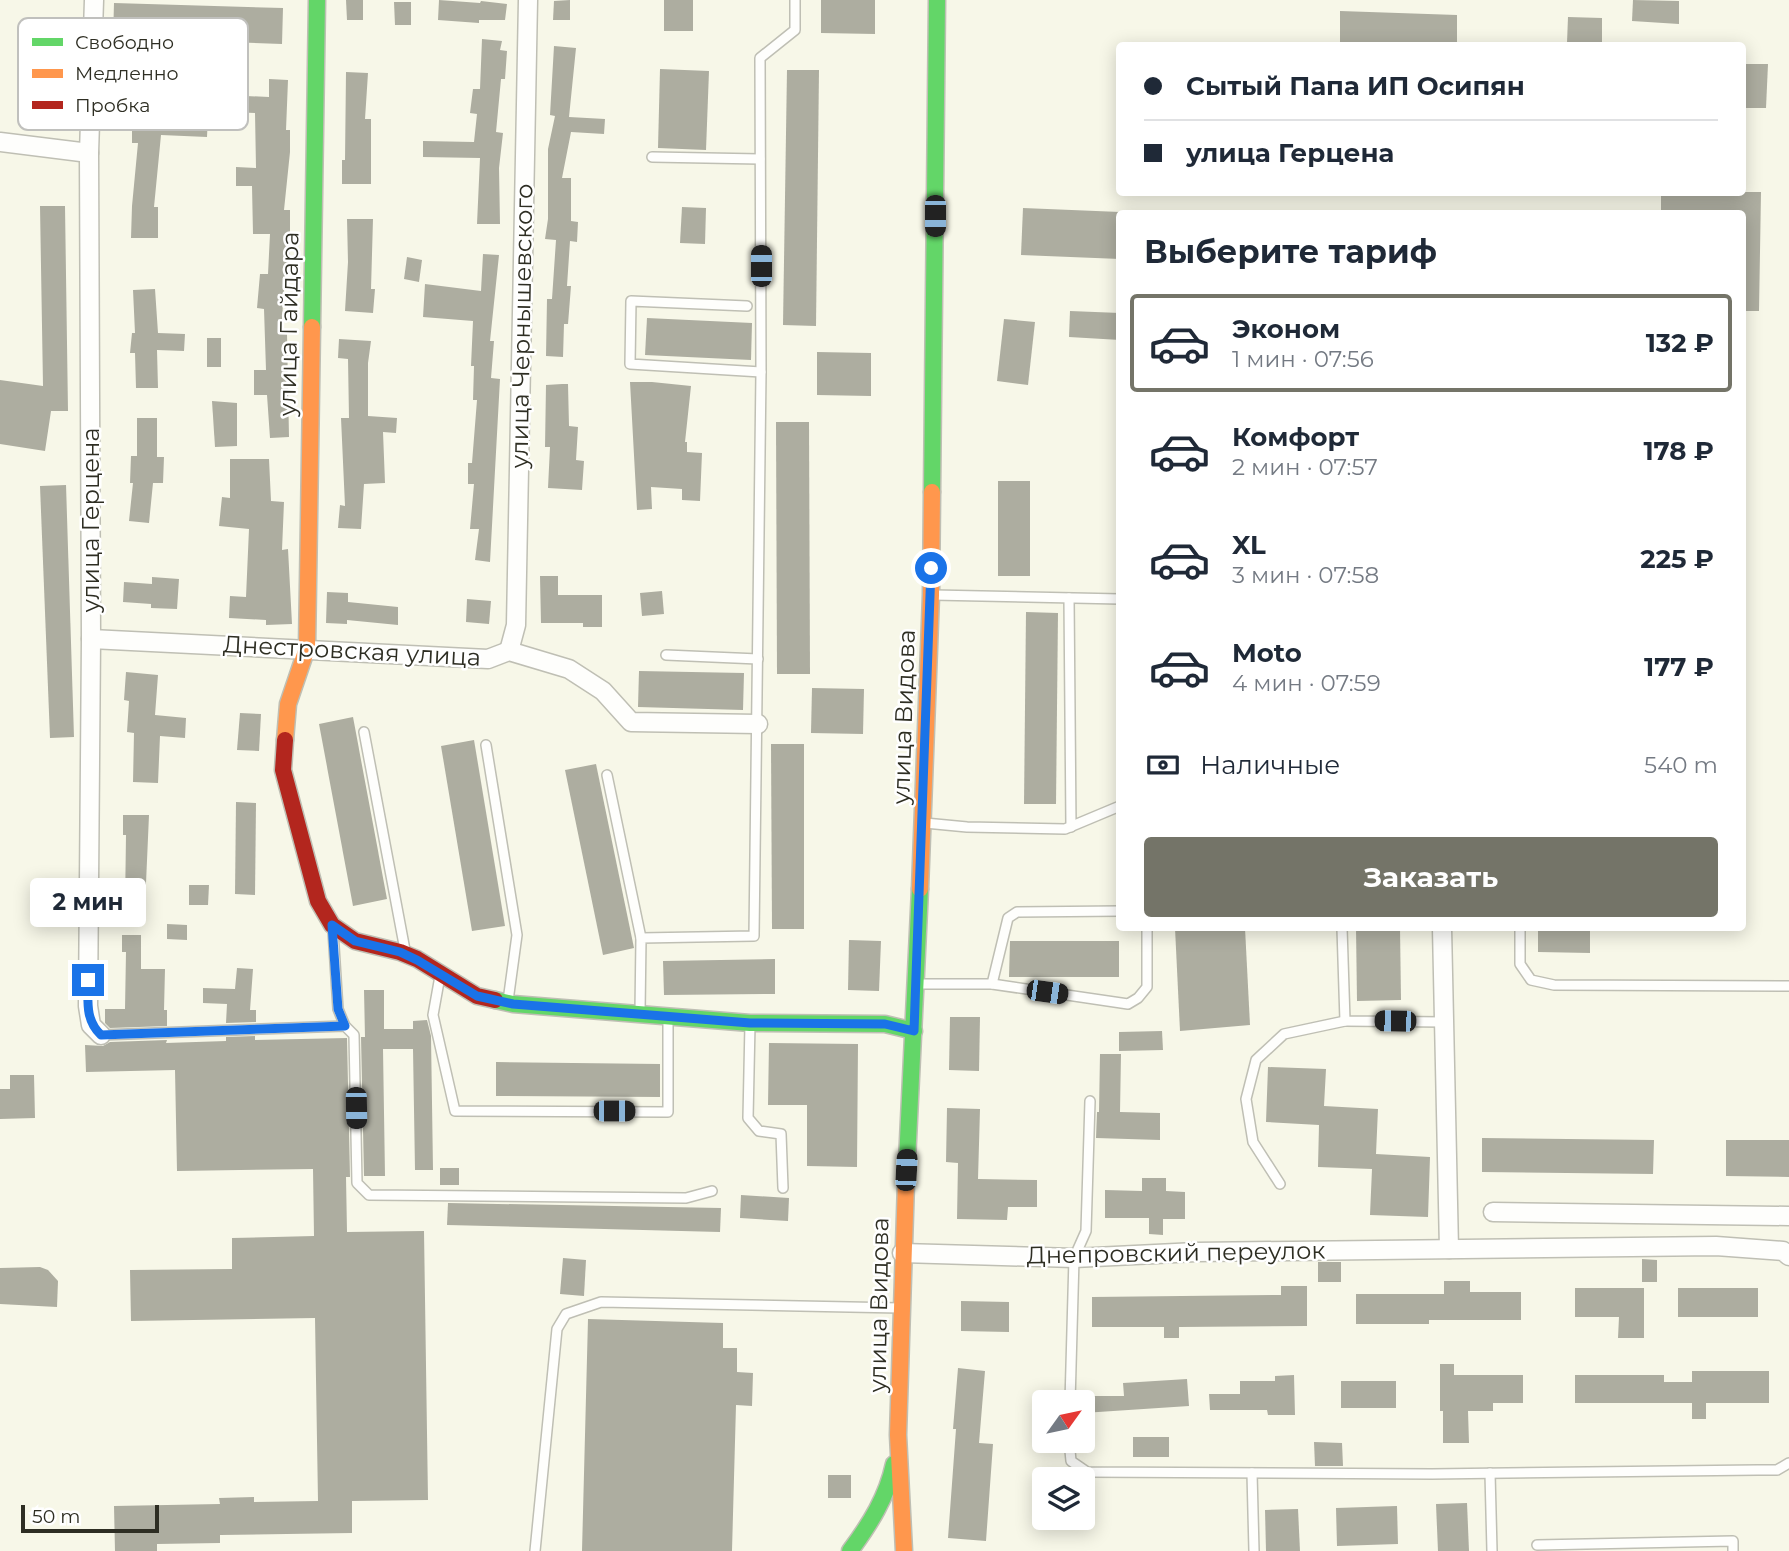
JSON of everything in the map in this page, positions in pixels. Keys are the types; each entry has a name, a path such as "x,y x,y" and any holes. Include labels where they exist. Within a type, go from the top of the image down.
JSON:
{"street":[{"name":"улица Герцена","path":"93,18 94,0"},
{"name":"улица Гайдара","path":"317,0 307,648 288,704 283,770 318,901 332,925"},
{"name":"улица Чернышевского","path":"509,651 516,625 528,0"},
{"name":"улица Видова","path":"898,1435 902,1253 917,984 931,595 937,0"},
{"name":"улица Герцена","path":"90,130 91,639 88,1006 91,1025 101,1035"},
{"path":"0,142 89,153"},
{"name":"Днестровская улица","path":"91,639 488,659 509,651 569,668 603,691 631,722 758,724"},
{"path":"332,925 355,941 406,955 477,996 507,1003 750,1023 885,1024 914,1031"},
{"path":"1442,931 1449,1249"},
{"path":"1493,1212 1789,1216"},
{"name":"Днепровский переулок","path":"902,1253 1074,1258 1196,1252 1716,1246 1783,1251 1789,1256"},
{"path":"849,1551 876,1513 891,1480 898,1435"},
{"path":"898,1435 904,1551"}],"lane":[{"path":"641,939 754,936 761,372 760,58 795,30 796,0"},
{"path":"652,157 760,159"},
{"path":"747,306 631,301 630,364 761,372"},
{"path":"931,595 1116,599"},
{"path":"1069,598 1071,827"},
{"path":"666,655 758,659"},
{"path":"364,732 406,955"},
{"path":"486,745 517,935 507,1003"},
{"path":"607,775 641,939 640,1014"},
{"path":"923,822 967,827 1065,829 1116,808"},
{"path":"992,984 1008,918 1017,912 1116,911"},
{"path":"332,925 338,1009 345,1026 354,1035 358,1183 369,1195 686,1198 712,1191"},
{"path":"917,984 992,984 1128,1004 1139,998 1147,987 1147,931"},
{"path":"1342,931 1345,1021"},
{"path":"1520,931 1520,964 1531,980 1554,985 1789,986"},
{"path":"440,974 433,1015 455,1111 668,1112 668,1016"},
{"path":"1280,1184 1253,1142 1246,1099 1256,1059 1284,1034 1345,1021 1444,1022"},
{"path":"750,1023 748,1118 759,1131 781,1134 783,1188"},
{"path":"101,1035 345,1026"},
{"path":"1070,1390 1074,1258 1086,1231 1090,1101"},
{"path":"535,1551 558,1329 566,1314 601,1302 902,1308"},
{"path":"1070,1453 1071,1461 1087,1472 1490,1474 1777,1470 1789,1463"},
{"path":"1252,1473 1254,1551"},
{"path":"1490,1474 1492,1551"},
{"path":"1537,1545 1733,1541 1733,1551"}],"building":[{"path":"346,0 363,0 363,20 347,20"},
{"path":"439,0 507,4 505,20 479,20 479,23 438,20"},
{"path":"570,0 570,20 553,20 554,1"},
{"path":"664,0 693,0 693,31 664,31"},
{"path":"821,0 875,0 875,34 821,33"},
{"path":"1633,0 1679,1 1679,24 1632,21"},
{"path":"394,2 411,2 411,25 395,25"},
{"path":"114,3 283,8 282,44 248,43 248,18 114,18"},
{"path":"1340,11 1457,15 1457,42 1340,42"},
{"path":"1568,17 1602,18 1602,42 1567,42"},
{"path":"482,39 502,41 500,50 507,51 505,79 501,79 496,132 503,133 499,168 500,224 477,224 480,158 423,157 423,141 474,142 477,114 470,113 473,89 480,89"},
{"path":"554,46 576,48 569,117 605,119 604,134 571,132 562,178 571,178 571,221 578,222 577,242 570,241 567,286 571,286 568,324 564,324 563,357 546,356 547,299 552,299 556,240 545,239 548,219 548,149 555,116 550,115"},
{"path":"1746,64 1768,64 1766,108 1746,108"},
{"path":"660,69 709,71 706,150 658,148"},
{"path":"787,70 819,70 816,326 783,325"},
{"path":"346,72 368,73 365,119 371,119 371,184 342,184 342,160 345,160"},
{"path":"269,79 288,80 286,130 290,130 290,152 284,210 290,210 289,274 285,274 281,334 287,334 289,437 270,438 267,395 254,395 254,370 266,370 264,309 257,308 260,274 268,274 270,234 253,234 252,186 236,186 236,167 256,168 255,113 248,113 248,96 269,97"},
{"path":"132,130 207,130 207,137 161,135 154,207 158,207 158,238 131,238 138,143 132,143"},
{"path":"1746,192 1761,192 1759,311 1746,311 1746,210 1661,210 1661,196 1746,196"},
{"path":"40,206 65,206 68,411 51,411 45,451 0,444 0,380 43,386"},
{"path":"682,207 706,208 705,244 680,243"},
{"path":"1023,208 1116,212 1116,259 1021,255"},
{"path":"347,219 373,219 373,313 345,311"},
{"path":"483,254 499,255 490,341 494,341 491,378 500,379 490,562 475,560 479,529 470,529 474,484 468,484 468,463 472,463 477,400 473,400 474,366 471,366 473,321 423,317 425,284 481,291"},
{"path":"407,257 422,260 419,282 404,279"},
{"path":"155,289 158,333 185,334 184,351 157,350 158,388 136,388 135,353 130,353 132,333 135,333 133,290"},
{"path":"1070,311 1116,313 1116,340 1069,337"},
{"path":"647,318 752,323 751,360 645,355"},
{"path":"1004,319 1035,322 1028,385 997,381"},
{"path":"207,338 221,338 221,367 207,367"},
{"path":"339,339 371,341 368,363 368,416 397,418 396,433 383,432 385,483 364,484 361,529 338,528 340,505 345,506 341,418 349,418 348,359 338,358"},
{"path":"817,352 871,353 871,396 817,395"},
{"path":"630,382 691,386 685,442 687,452 702,453 700,501 682,500 682,489 651,487 652,509 637,510"},
{"path":"568,384 569,426 578,427 576,460 584,461 582,490 548,488 550,447 545,447 546,385"},
{"path":"212,401 237,403 237,446 215,447"},
{"path":"137,418 157,418 157,457 164,457 163,483 153,483 149,523 129,521 133,483 130,483 131,456 137,456"},
{"path":"776,422 809,422 810,674 777,674"},
{"path":"230,459 269,459 271,501 284,502 282,550 288,549 292,624 266,625 266,620 229,618 230,596 246,597 249,529 219,526 222,497 230,498"},
{"path":"998,481 1030,481 1030,576 998,576"},
{"path":"66,485 74,737 50,738 40,486"},
{"path":"540,576 558,576 558,595 602,595 602,627 583,627 583,623 541,623"},
{"path":"152,577 179,579 177,609 151,608 151,604 123,602 124,582 152,584"},
{"path":"662,591 664,614 642,616 640,593"},
{"path":"327,592 348,593 348,602 398,607 398,625 347,620 347,624 326,623"},
{"path":"467,599 491,601 489,624 466,622"},
{"path":"1026,612 1058,613 1056,804 1024,804"},
{"path":"639,671 744,673 743,710 638,707"},
{"path":"126,672 158,675 155,715 186,718 185,738 160,736 158,783 133,782 134,733 127,732 129,701 124,700"},
{"path":"812,688 864,689 863,734 811,733"},
{"path":"240,713 261,714 259,751 237,750"},
{"path":"353,717 387,899 353,906 319,724"},
{"path":"474,740 505,926 472,931 441,746"},
{"path":"771,744 804,744 804,929 772,929"},
{"path":"596,764 634,948 603,955 565,770"},
{"path":"236,802 256,803 255,895 235,894"},
{"path":"123,815 149,815 145,906 125,906 126,835 123,835"},
{"path":"189,885 209,885 208,905 189,905"},
{"path":"167,924 187,925 187,940 167,939"},
{"path":"1175,931 1245,931 1250,1025 1180,1031"},
{"path":"1356,931 1400,931 1401,1000 1357,1001"},
{"path":"1538,931 1590,931 1590,953 1538,952"},
{"path":"122,935 141,935 141,969 165,969 164,1010 167,1010 167,1026 110,1028 105,1023 105,1009 125,1009 126,952 122,952"},
{"path":"849,940 881,941 879,991 848,990"},
{"path":"1010,941 1119,941 1119,977 1009,977"},
{"path":"775,959 775,994 664,995 663,961"},
{"path":"237,968 253,969 250,1010 256,1010 256,1022 226,1023 227,1004 203,1003 203,988 235,989"},
{"path":"364,990 384,990 384,1029 413,1029 413,1021 427,1020 431,1036 433,1170 415,1170 413,1049 383,1049 385,1176 364,1176 361,1037 365,1037"},
{"path":"950,1017 980,1017 979,1071 949,1070"},
{"path":"1162,1031 1163,1050 1119,1051 1119,1032"},
{"path":"255,1036 255,1040 347,1038 350,1177 346,1177 347,1232 424,1231 428,1500 352,1501 352,1533 220,1535 220,1543 157,1544 157,1551 115,1551 114,1506 220,1504 219,1498 254,1497 254,1502 318,1501 315,1318 131,1321 130,1270 232,1269 232,1238 314,1236 313,1169 177,1171 175,1070 86,1072 85,1045 167,1040 166,1043 226,1041 226,1037"},
{"path":"769,1043 858,1044 857,1167 807,1166 807,1105 768,1105"},
{"path":"1100,1054 1121,1054 1120,1112 1160,1113 1160,1140 1096,1138"},
{"path":"496,1062 660,1064 660,1097 496,1096"},
{"path":"1268,1067 1326,1069 1324,1106 1378,1109 1376,1154 1430,1157 1428,1217 1370,1215 1372,1169 1318,1167 1319,1125 1266,1122"},
{"path":"10,1075 34,1075 35,1118 0,1119 0,1089 10,1089"},
{"path":"947,1108 980,1109 978,1179 1037,1180 1037,1207 1008,1207 1007,1220 957,1219 958,1163 946,1162"},
{"path":"1482,1138 1654,1140 1653,1174 1482,1172"},
{"path":"1726,1140 1789,1140 1789,1177 1726,1176"},
{"path":"440,1168 459,1168 459,1185 440,1185"},
{"path":"1142,1178 1166,1178 1166,1191 1185,1192 1185,1219 1163,1219 1163,1235 1149,1234 1149,1218 1105,1218 1105,1190 1142,1191"},
{"path":"741,1195 789,1198 788,1221 740,1218"},
{"path":"448,1203 721,1208 720,1232 447,1225"},
{"path":"563,1258 586,1260 584,1296 560,1294"},
{"path":"1642,1259 1657,1260 1657,1282 1642,1282"},
{"path":"1318,1262 1341,1262 1341,1282 1318,1282"},
{"path":"40,1267 48,1270 58,1281 57,1307 0,1304 0,1268"},
{"path":"1444,1281 1470,1281 1470,1292 1521,1292 1521,1320 1429,1320 1429,1324 1356,1324 1356,1294 1444,1294"},
{"path":"1281,1286 1307,1286 1307,1326 1179,1327 1179,1338 1164,1338 1164,1327 1092,1327 1092,1297 1281,1295"},
{"path":"1575,1288 1644,1288 1644,1338 1618,1338 1619,1317 1575,1317"},
{"path":"1678,1288 1758,1288 1758,1317 1678,1317"},
{"path":"961,1301 1009,1302 1009,1332 961,1331"},
{"path":"588,1319 723,1323 723,1348 737,1348 737,1372 753,1373 752,1406 736,1405 732,1551 582,1551"},
{"path":"1440,1364 1454,1364 1454,1375 1523,1375 1523,1403 1493,1403 1493,1411 1468,1411 1469,1443 1443,1443"},
{"path":"958,1368 985,1371 979,1443 993,1444 986,1541 948,1538"},
{"path":"1692,1371 1769,1371 1769,1403 1706,1403 1706,1419 1692,1419 1692,1403 1575,1403 1575,1375 1664,1375 1664,1382 1692,1382"},
{"path":"1294,1375 1295,1415 1268,1415 1267,1410 1210,1410 1209,1394 1240,1394 1240,1381 1275,1381 1275,1376"},
{"path":"1187,1379 1189,1406 1096,1412 1096,1396 1124,1396 1123,1383"},
{"path":"1341,1381 1396,1381 1396,1408 1341,1408"},
{"path":"1133,1437 1169,1437 1169,1457 1133,1457"},
{"path":"1314,1442 1342,1443 1343,1466 1315,1466"},
{"path":"828,1475 851,1475 851,1498 828,1498"},
{"path":"1467,1503 1469,1551 1438,1551 1436,1504"},
{"path":"1397,1506 1398,1544 1337,1546 1336,1508"},
{"path":"1298,1509 1300,1551 1266,1551 1265,1510"}],"traffic: fast":[{"path":"312,327 317,0"},
{"path":"932,492 937,0"},
{"path":"906,1182 920,889"},
{"path":"495,1000 513,1004 750,1023 885,1024 914,1031"},
{"path":"850,1551 877,1510 894,1464"}],"traffic: slow":[{"path":"285,740 288,704 307,648 312,327"},
{"path":"920,889 931,595 932,492"},
{"path":"904,1551 898,1435 906,1182"}],"traffic: jam":[{"path":"285,740 283,770 318,901 332,925 355,941 417,959 477,996 495,1000"}],"route":[{"path":"88,980 91,1025 101,1035 345,1026 338,1009 332,925 355,941 400,952 417,960 477,996 513,1004 750,1023 885,1024 914,1031 931,568"}]}
